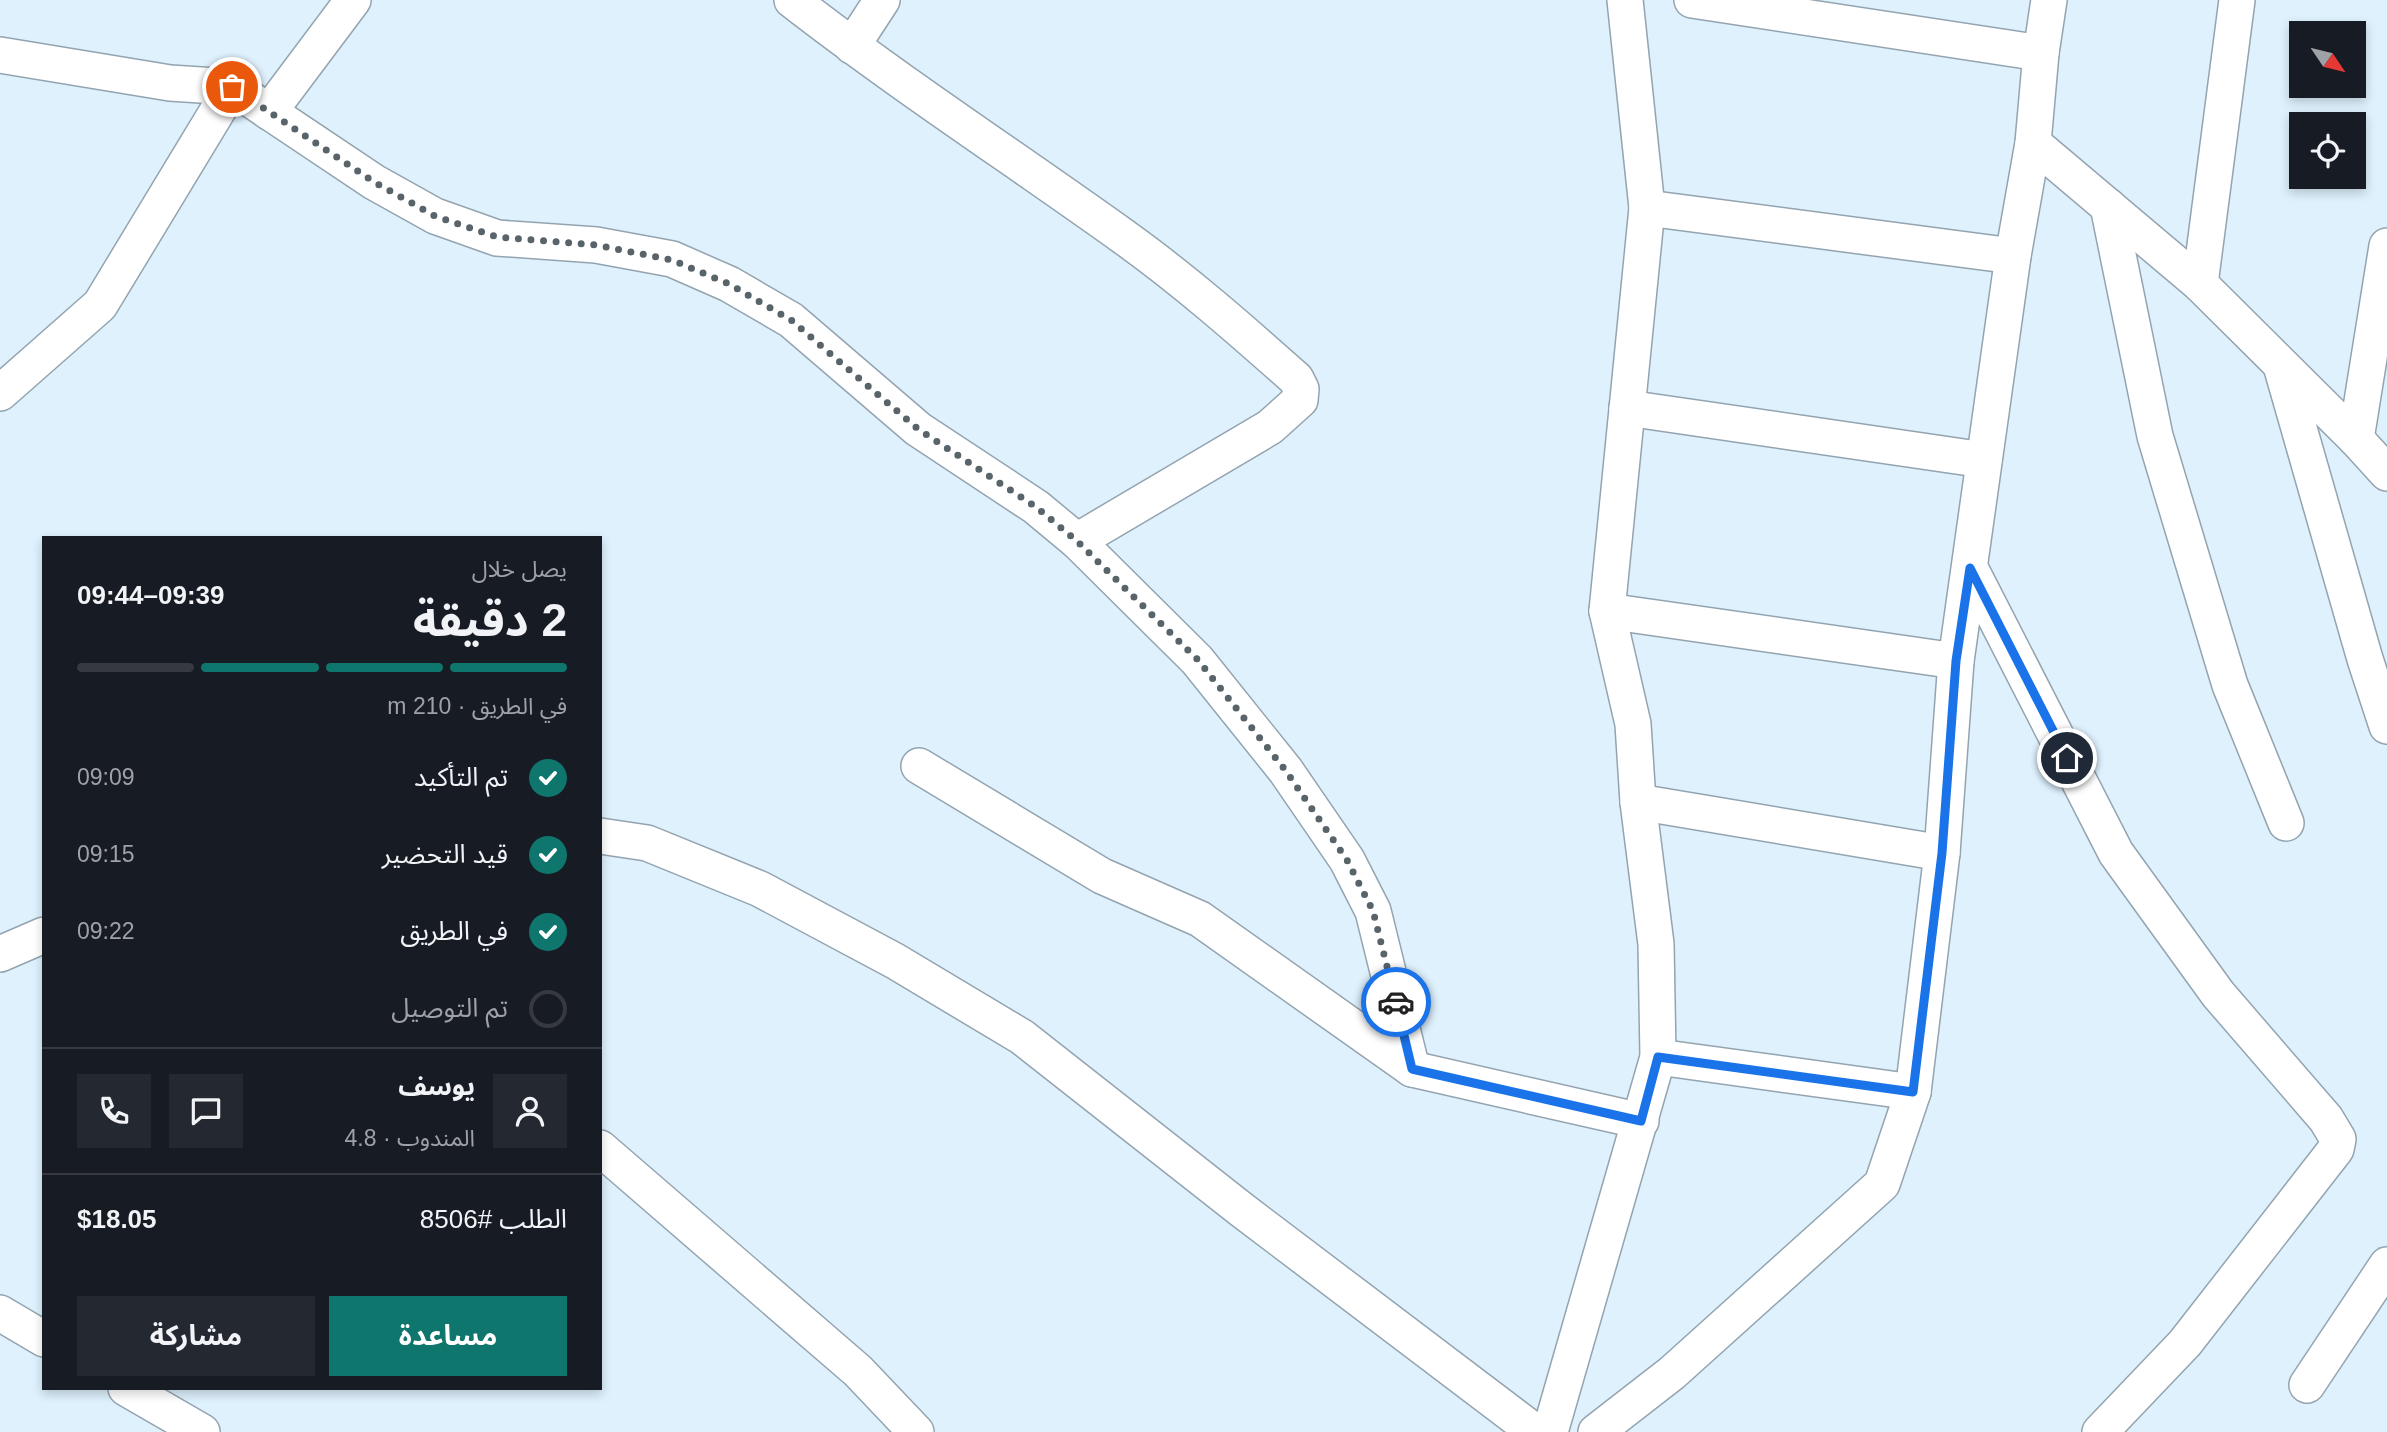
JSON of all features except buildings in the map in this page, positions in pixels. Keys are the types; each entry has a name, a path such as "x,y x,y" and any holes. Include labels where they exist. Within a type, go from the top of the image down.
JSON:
{"street":[{"path":"270,112 353,0"},
{"path":"792,0 852,46 1127,239 1226,318 1296,379 1301,389 1300,400 1270,427 1077,541"},
{"path":"852,46 882,0"},
{"path":"1550,1432 1658,1057 1656,944 1638,802 1633,724 1607,611 1647,208 1625,0"},
{"path":"1692,0 2040,52"},
{"path":"1596,1432 1672,1373 1882,1184 1913,1092 1942,853 1956,661 2014,256 2033,143 2040,52 2049,0"},
{"path":"2200,284 2236,0"},
{"path":"0,55 170,83 232,87 374,182 435,216 497,237 596,245 672,260 729,284 791,320 918,429 1036,507 1077,541 1198,660 1286,771 1347,860 1373,911 1412,1069"},
{"path":"0,393 100,305 232,87"},
{"path":"2033,143 2200,284 2387,473"},
{"path":"2108,206 2155,436 2230,685 2286,824"},
{"path":"1647,208 2014,256"},
{"path":"2356,439 2387,246"},
{"path":"2281,366 2365,659 2387,726"},
{"path":"1627,408 1984,460"},
{"path":"1970,568 2116,853 2218,994 2326,1119 2338,1139 2336,1149 2185,1343 2100,1432"},
{"path":"1607,611 1956,661"},
{"path":"919,766 1102,876 1200,919 1412,1069 1641,1121"},
{"path":"1638,802 1942,853"},
{"path":"602,836 647,843 760,889 895,961 1022,1037 1242,1210 1535,1432"},
{"path":"0,954 42,936"},
{"path":"1658,1057 1913,1092"},
{"path":"602,1150 858,1371 916,1432"},
{"path":"2307,1385 2387,1265"},
{"path":"0,1313 42,1338"},
{"path":"129,1390 202,1432"}],"way so far":[{"path":"232,87 374,182 435,216 497,237 596,245 672,260 729,284 791,320 918,429 1036,507 1077,541 1198,660 1286,771 1347,860 1373,911 1396,1002"}],"route":[{"path":"1396,1002 1412,1069 1641,1121 1658,1057 1913,1092 1942,853 1956,661 1970,568 2067,758"}]}
